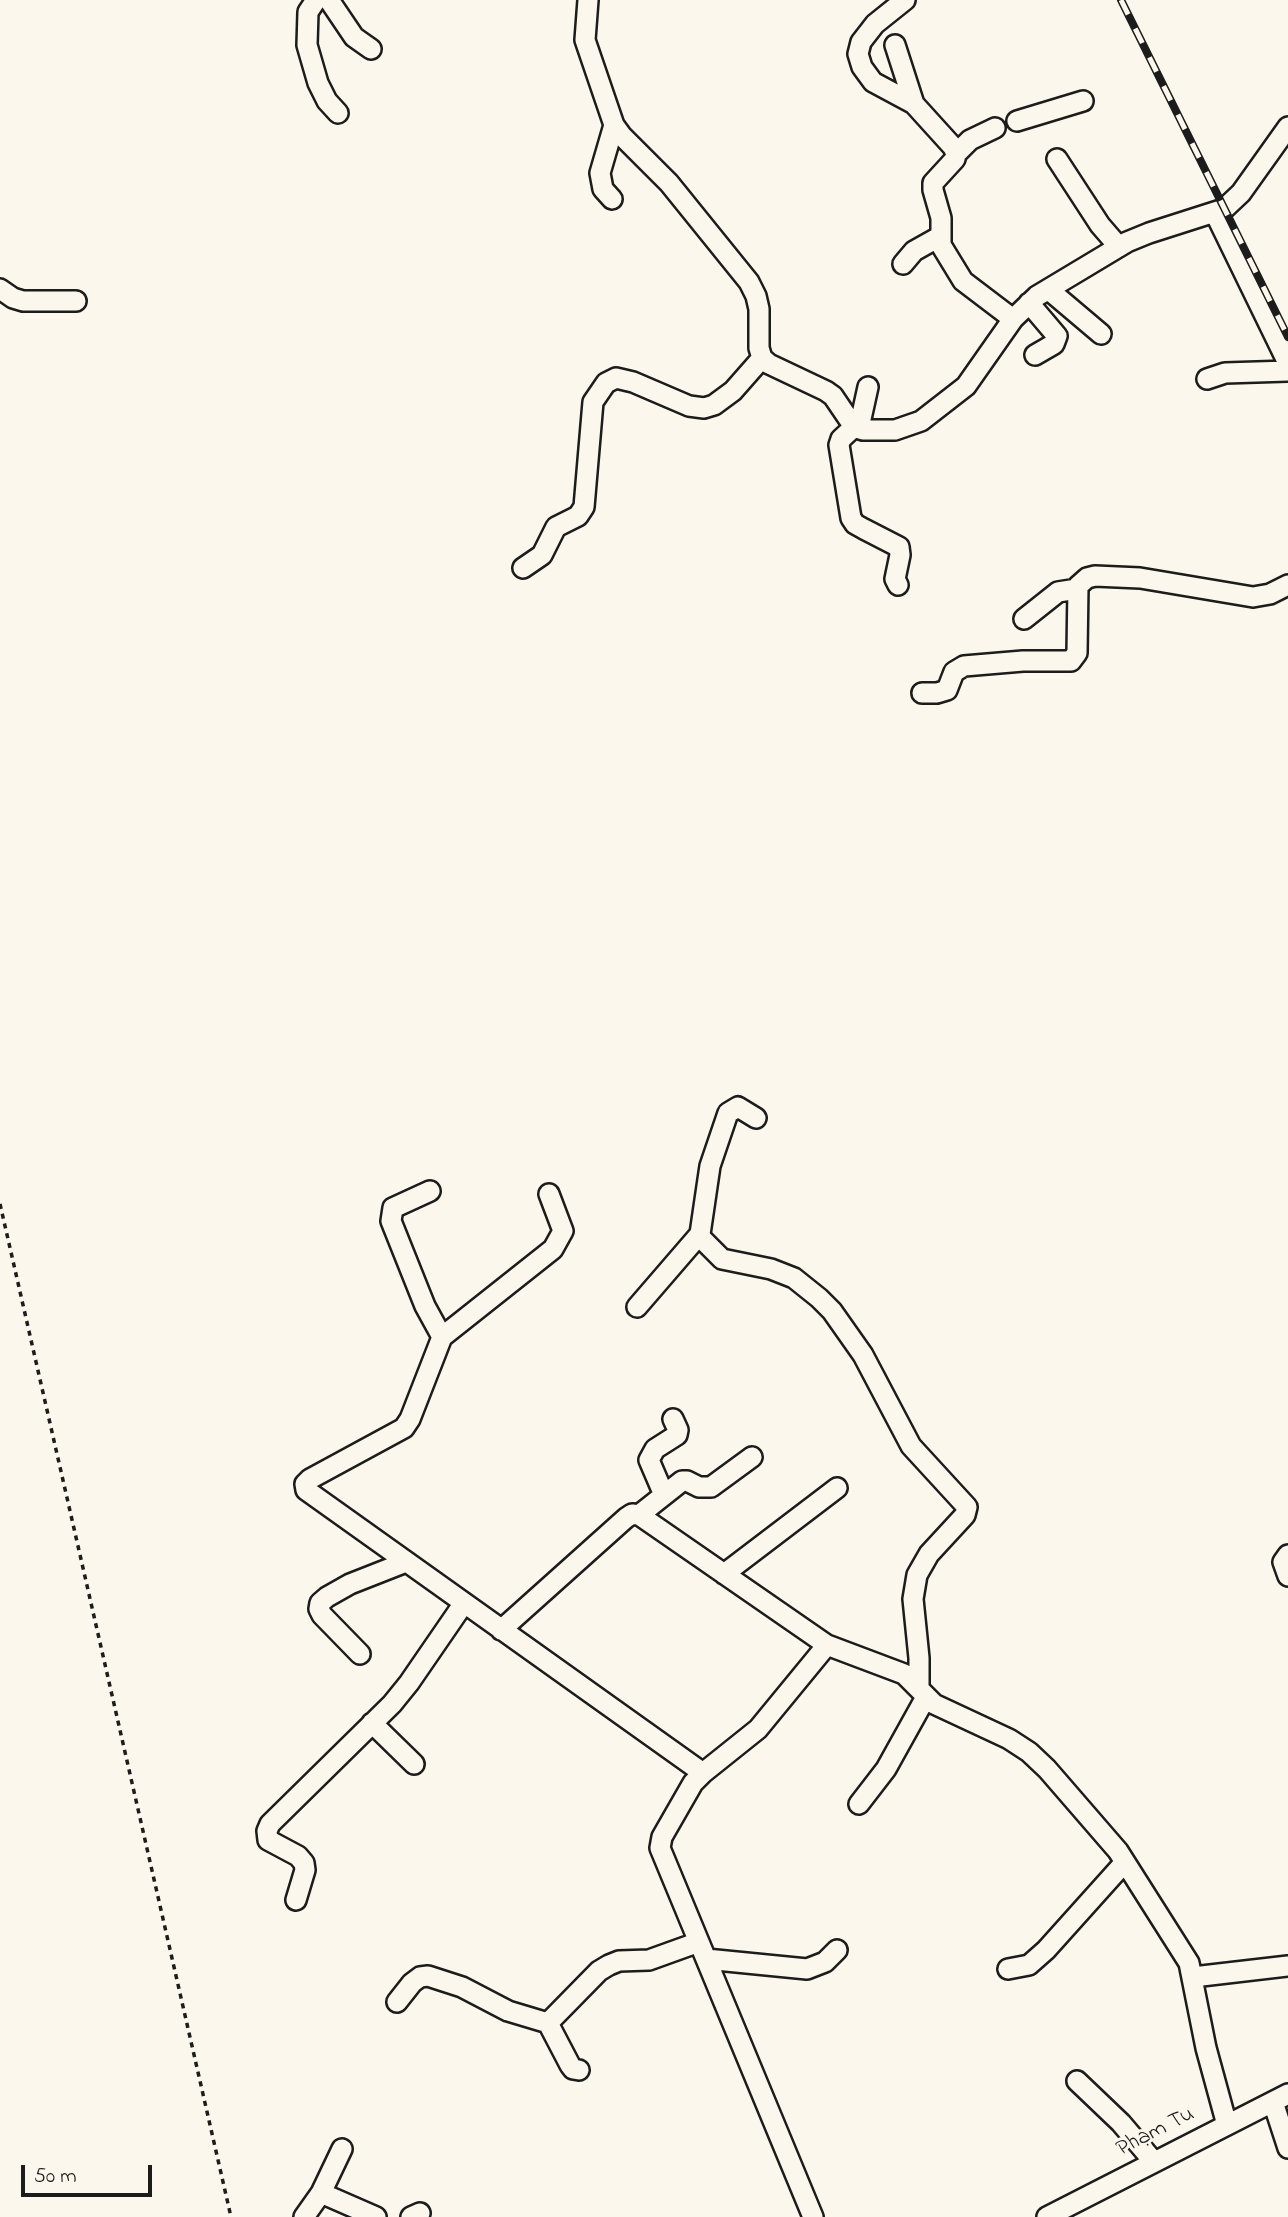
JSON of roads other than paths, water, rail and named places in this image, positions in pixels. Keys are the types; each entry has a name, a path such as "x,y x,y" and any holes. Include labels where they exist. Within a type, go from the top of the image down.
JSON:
{"street":[{"path":"316,0 309,12 307,45 318,83 327,101 338,113"},
{"path":"329,0 354,37 371,49"},
{"path":"589,0 584,40 614,125 669,183 749,282 759,309 759,348 762,358 833,396 856,428"},
{"path":"905,0 875,24 861,42 858,54 862,67 873,82 914,104 953,147 956,154"},
{"path":"895,45 914,104"},
{"path":"1017,121 1083,101"},
{"path":"612,199 603,189 600,173 614,125"},
{"path":"856,428 895,430 920,421 966,386 1013,318 1029,303 1119,247 1149,233 1215,213 1231,204 1288,127"},
{"path":"995,128 970,140 933,183 933,190 941,218 939,237 944,253 963,281 1013,318"},
{"path":"1057,159 1100,225 1119,247"},
{"path":"1215,213 1288,363"},
{"path":"903,264 914,251 939,237"},
{"path":"0,289 23,302 76,301"},
{"path":"1049,290 1101,334"},
{"path":"1029,303 1057,336 1054,344 1035,355"},
{"path":"523,568 542,555 556,527 578,516 584,507 593,402 606,383 616,378 633,382 689,406 704,408 714,405 733,391 762,358"},
{"path":"1207,379 1226,373 1288,371"},
{"path":"868,387 856,428 841,439 839,445 851,518 863,529 899,547 895,579 898,585"},
{"path":"922,693 947,690 954,673 964,666 1071,660 1077,653 1077,589 1080,581 1095,576 1140,578 1253,597 1270,594 1288,585"},
{"path":"1024,619 1058,592 1077,589"},
{"path":"637,1307 700,1234 710,1166 728,1113 738,1107 756,1118"},
{"path":"430,1191 393,1208 391,1221 425,1306 442,1337"},
{"path":"549,1194 563,1231 553,1249 442,1337 410,1419 404,1427 310,1479 305,1484 306,1490 703,1773"},
{"path":"700,1234 706,1245 722,1259 771,1269 794,1278 832,1311 863,1355 911,1446 965,1502 965,1515 929,1554 917,1575 913,1599 922,1693 886,1769 859,1804"},
{"path":"664,1494 649,1460 655,1449 677,1435 678,1430 673,1419"},
{"path":"639,1515 682,1481 699,1487 711,1487 752,1457"},
{"path":"724,1574 837,1488"},
{"path":"501,1630 626,1518 632,1514 639,1515 827,1645 904,1674 934,1704 1029,1752 1104,1833 1189,1962 1206,2048 1227,2125"},
{"path":"1288,1555 1283,1562 1288,1576"},
{"path":"360,1654 322,1615 320,1604 350,1584 406,1562"},
{"path":"296,1900 305,1870 304,1863 298,1856 268,1840 267,1831 270,1824 409,1683 464,1603"},
{"path":"813,2217 660,1848 662,1837 693,1783 758,1730 827,1645"},
{"path":"372,1723 414,1764"},
{"path":"1008,1969 1029,1965 1046,1950 1125,1862"},
{"path":"548,2023 599,1971 619,1961 649,1960 703,1951 807,1969 825,1962 837,1950"},
{"path":"1194,1977 1288,1966"},
{"path":"397,2002 420,1977 428,1976 462,1987 508,2011 548,2023 570,2065 579,2070"},
{"path":"1077,2081 1121,2123 1154,2162"},
{"path":"1280,2098 1288,2148"},
{"name":"Phạm Tu","path":"1047,2217 1280,2098"},
{"path":"304,2217 321,2193 342,2149"},
{"path":"321,2193 376,2217"}],"railway":[{"path":"1121,0 1288,337"}]}
